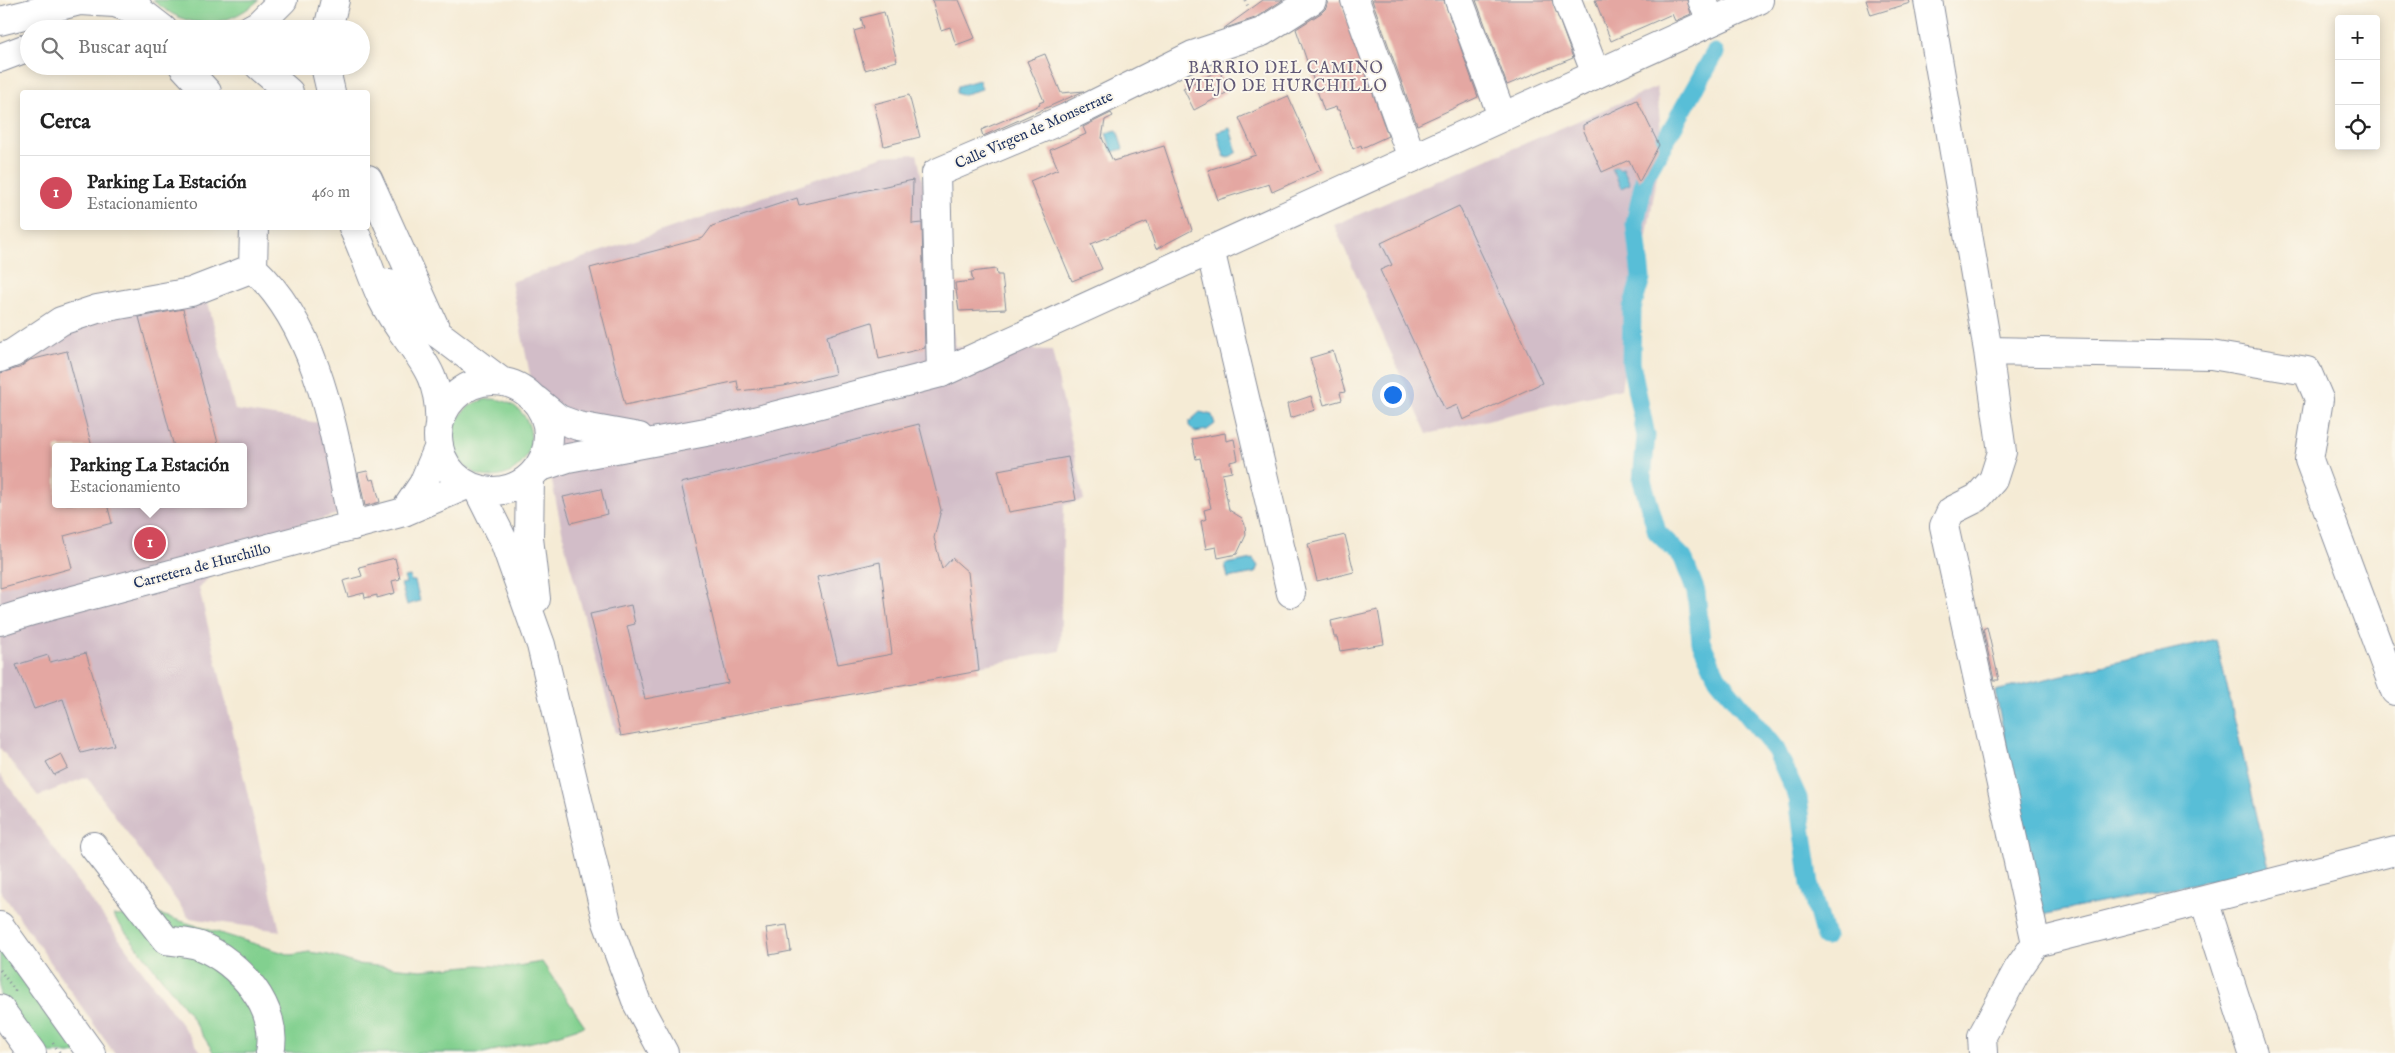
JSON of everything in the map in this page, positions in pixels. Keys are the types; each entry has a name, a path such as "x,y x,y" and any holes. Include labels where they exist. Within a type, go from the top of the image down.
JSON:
{"main road":[{"path":"264,20 283,0"},
{"path":"288,20 291,0"},
{"path":"330,20 335,0"},
{"name":"Calle Virgen de Monserrate","path":"941,373 936,173 1066,118 1193,55 1262,32 1312,0"},
{"path":"1355,0 1412,158"},
{"path":"1459,0 1502,116"},
{"path":"1567,0 1596,74"},
{"path":"534,472 568,458 727,428 941,373 1596,74 1707,11 1758,0"},
{"path":"1928,0 1988,351 2002,452 1993,480 1977,498 1951,511 1944,526 2036,943"},
{"path":"0,21 80,1 137,6 153,20"},
{"path":"0,58 20,50"},
{"path":"191,75 205,90"},
{"path":"270,75 288,90"},
{"path":"293,75 296,90"},
{"path":"327,75 331,90"},
{"path":"370,183 438,334"},
{"path":"254,230 253,268 270,284 310,352 323,391 353,526"},
{"path":"357,236 394,289 425,324 502,382"},
{"path":"357,236 383,300 431,373 440,410 439,437 444,462 454,476 472,487 496,492 515,488 534,472 546,454 548,438 546,422 540,407 530,395"},
{"path":"1210,249 1291,593"},
{"path":"0,358 13,353 61,321 97,309 191,292 253,268"},
{"path":"1988,351 2211,355 2307,371 2319,399 2309,460 2395,691"},
{"path":"404,512 423,484 439,437 444,410 454,397 468,386 485,382 502,382 517,386 559,419 578,426 658,440"},
{"path":"534,472 529,538 540,646"},
{"path":"472,487 504,544 540,646 607,922 637,1003 664,1053"},
{"name":"Carretera de Hurchillo","path":"0,621 404,512 472,487"},
{"path":"94,846 166,940 199,946 226,960 247,981 266,1009 272,1044 270,1053"},
{"path":"1982,1053 1982,1036 2018,969 2036,943 2395,851"},
{"path":"2204,900 2253,1053"},
{"path":"0,926 91,1053"},
{"path":"0,1008 32,1053"}],"shaded area":[{"path":"1657,87 1662,146 1621,389 1427,434 1334,225"},
{"path":"917,154 956,347 1052,350 1084,500 1064,505 1060,651 616,733 566,550 511,282 884,156"},
{"path":"206,294 235,410 327,424 345,512 243,541 199,588 280,931 189,918 87,777 38,796 0,748 0,368 68,327"},
{"path":"0,774 202,1053 114,1053 0,890"}],"green space":[{"path":"153,0 259,0 246,10 222,20 187,20 166,10"},
{"path":"484,399 500,399 514,405 525,416 531,430 531,446 525,460 514,471 500,477 484,477 470,471 459,460 453,446 453,430 459,416 470,405"},
{"path":"155,913 291,955 309,952 329,955 357,964 421,970 479,965 512,967 542,962 585,1026 541,1040 483,1053 214,1053 188,1012 113,916"},
{"path":"0,945 78,1053 39,1053 0,997"}],"water":[{"path":"979,80 982,89 961,95 956,93 958,86"},
{"path":"1230,128 1237,152 1228,158 1224,156 1217,132"},
{"path":"1117,130 1123,149 1112,152 1106,133"},
{"path":"1617,166 1619,169 1623,168 1630,184 1621,188 1612,168"},
{"path":"1200,412 1212,415 1215,424 1207,430 1195,432 1189,426 1189,422"},
{"path":"1253,559 1258,566 1255,573 1228,578 1225,564"},
{"path":"410,576 411,581 415,581 420,601 407,605 401,584 406,583 404,577"},
{"path":"2216,639 2269,868 2042,915 1995,691"}],"building":[{"path":"932,0 959,0 975,38 956,45 950,27 941,30"},
{"path":"1263,0 1283,0 1255,18 1223,29"},
{"path":"1328,0 1340,0 1388,136 1362,148 1361,145 1353,149 1339,110 1336,107 1324,111 1296,29 1321,13 1326,8"},
{"path":"1372,0 1444,0 1478,97 1417,125"},
{"path":"1476,0 1552,0 1573,58 1507,85"},
{"path":"1595,0 1687,0 1691,14 1675,21 1672,14 1611,41"},
{"path":"1866,0 1909,0 1910,3 1871,15"},
{"path":"884,12 897,61 865,70 854,31 864,28 861,18"},
{"path":"1045,54 1061,93 1084,91 983,136 981,130 1040,105 1039,103 1044,101 1027,61"},
{"path":"1220,70 1226,93 1194,110 1183,88"},
{"path":"909,95 920,137 884,146 874,104"},
{"path":"1288,96 1321,170 1272,192 1269,184 1218,200 1208,170 1256,155 1239,118"},
{"path":"1637,100 1659,145 1639,182 1629,160 1602,172 1583,129 1583,125"},
{"path":"1111,113 1113,116 1105,120 1102,138 1113,161 1164,146 1192,230 1156,249 1147,222 1091,244 1102,269 1072,281 1030,181 1058,169 1050,150 1086,134 1083,127"},
{"path":"913,180 912,224 922,223 925,348 879,359 872,322 827,336 835,374 784,386 739,391 737,381 625,405 590,268 703,238 712,226 797,198 799,205"},
{"path":"1459,206 1542,383 1463,420 1457,405 1445,410 1380,270 1392,265 1381,243"},
{"path":"996,269 997,275 1002,275 1006,309 959,311 955,283 973,281 971,272"},
{"path":"183,309 218,443 173,443 139,317"},
{"path":"67,351 91,443 52,443 52,508 108,508 112,523 64,536 72,568 0,588 0,373 19,368 30,360"},
{"path":"1333,351 1345,392 1340,393 1342,400 1324,405 1310,358"},
{"path":"1311,396 1315,410 1290,418 1287,404"},
{"path":"919,424 941,510 934,538 942,569 952,558 968,572 979,671 621,736 590,614 631,605 635,624 627,626 645,699 728,683 681,483","holes":["880,562 892,654 838,664 817,577"]},
{"path":"1225,433 1226,441 1234,439 1238,460 1230,462 1232,472 1222,474 1229,510 1242,518 1246,535 1237,554 1218,558 1216,547 1206,549 1201,521 1206,519 1204,510 1211,508 1200,458 1196,459 1192,439"},
{"path":"1068,457 1076,500 1009,512 998,470"},
{"path":"367,471 370,480 374,479 380,502 365,506 358,473"},
{"path":"601,489 607,514 571,523 563,497"},
{"path":"1345,535 1354,572 1317,581 1308,544"},
{"path":"395,558 400,579 392,581 395,593 377,598 377,595 365,598 364,593 348,597 343,581 362,576 359,567"},
{"path":"1378,610 1384,644 1340,651 1337,637 1334,637 1331,621"},
{"path":"1987,627 1999,680 1994,680 1983,629"},
{"path":"86,653 114,745 81,753 63,699 34,709 16,665 48,655 50,662"},
{"path":"61,754 68,768 54,775 46,762"},
{"path":"787,925 791,951 770,955 766,928"}],"waterway":[{"path":"1715,53 1645,176 1635,224 1641,278 1632,308 1631,363 1646,436 1642,480 1657,532 1683,558 1696,592 1701,642 1717,677 1776,750 1798,798 1810,884 1825,937"}],"place":[{"name":"Parking La Estación","path":"150,543"}],"district":[{"name":"BARRIO DEL CAMINO VIEJO DE HURCHILLO","path":"1286,78"}]}
